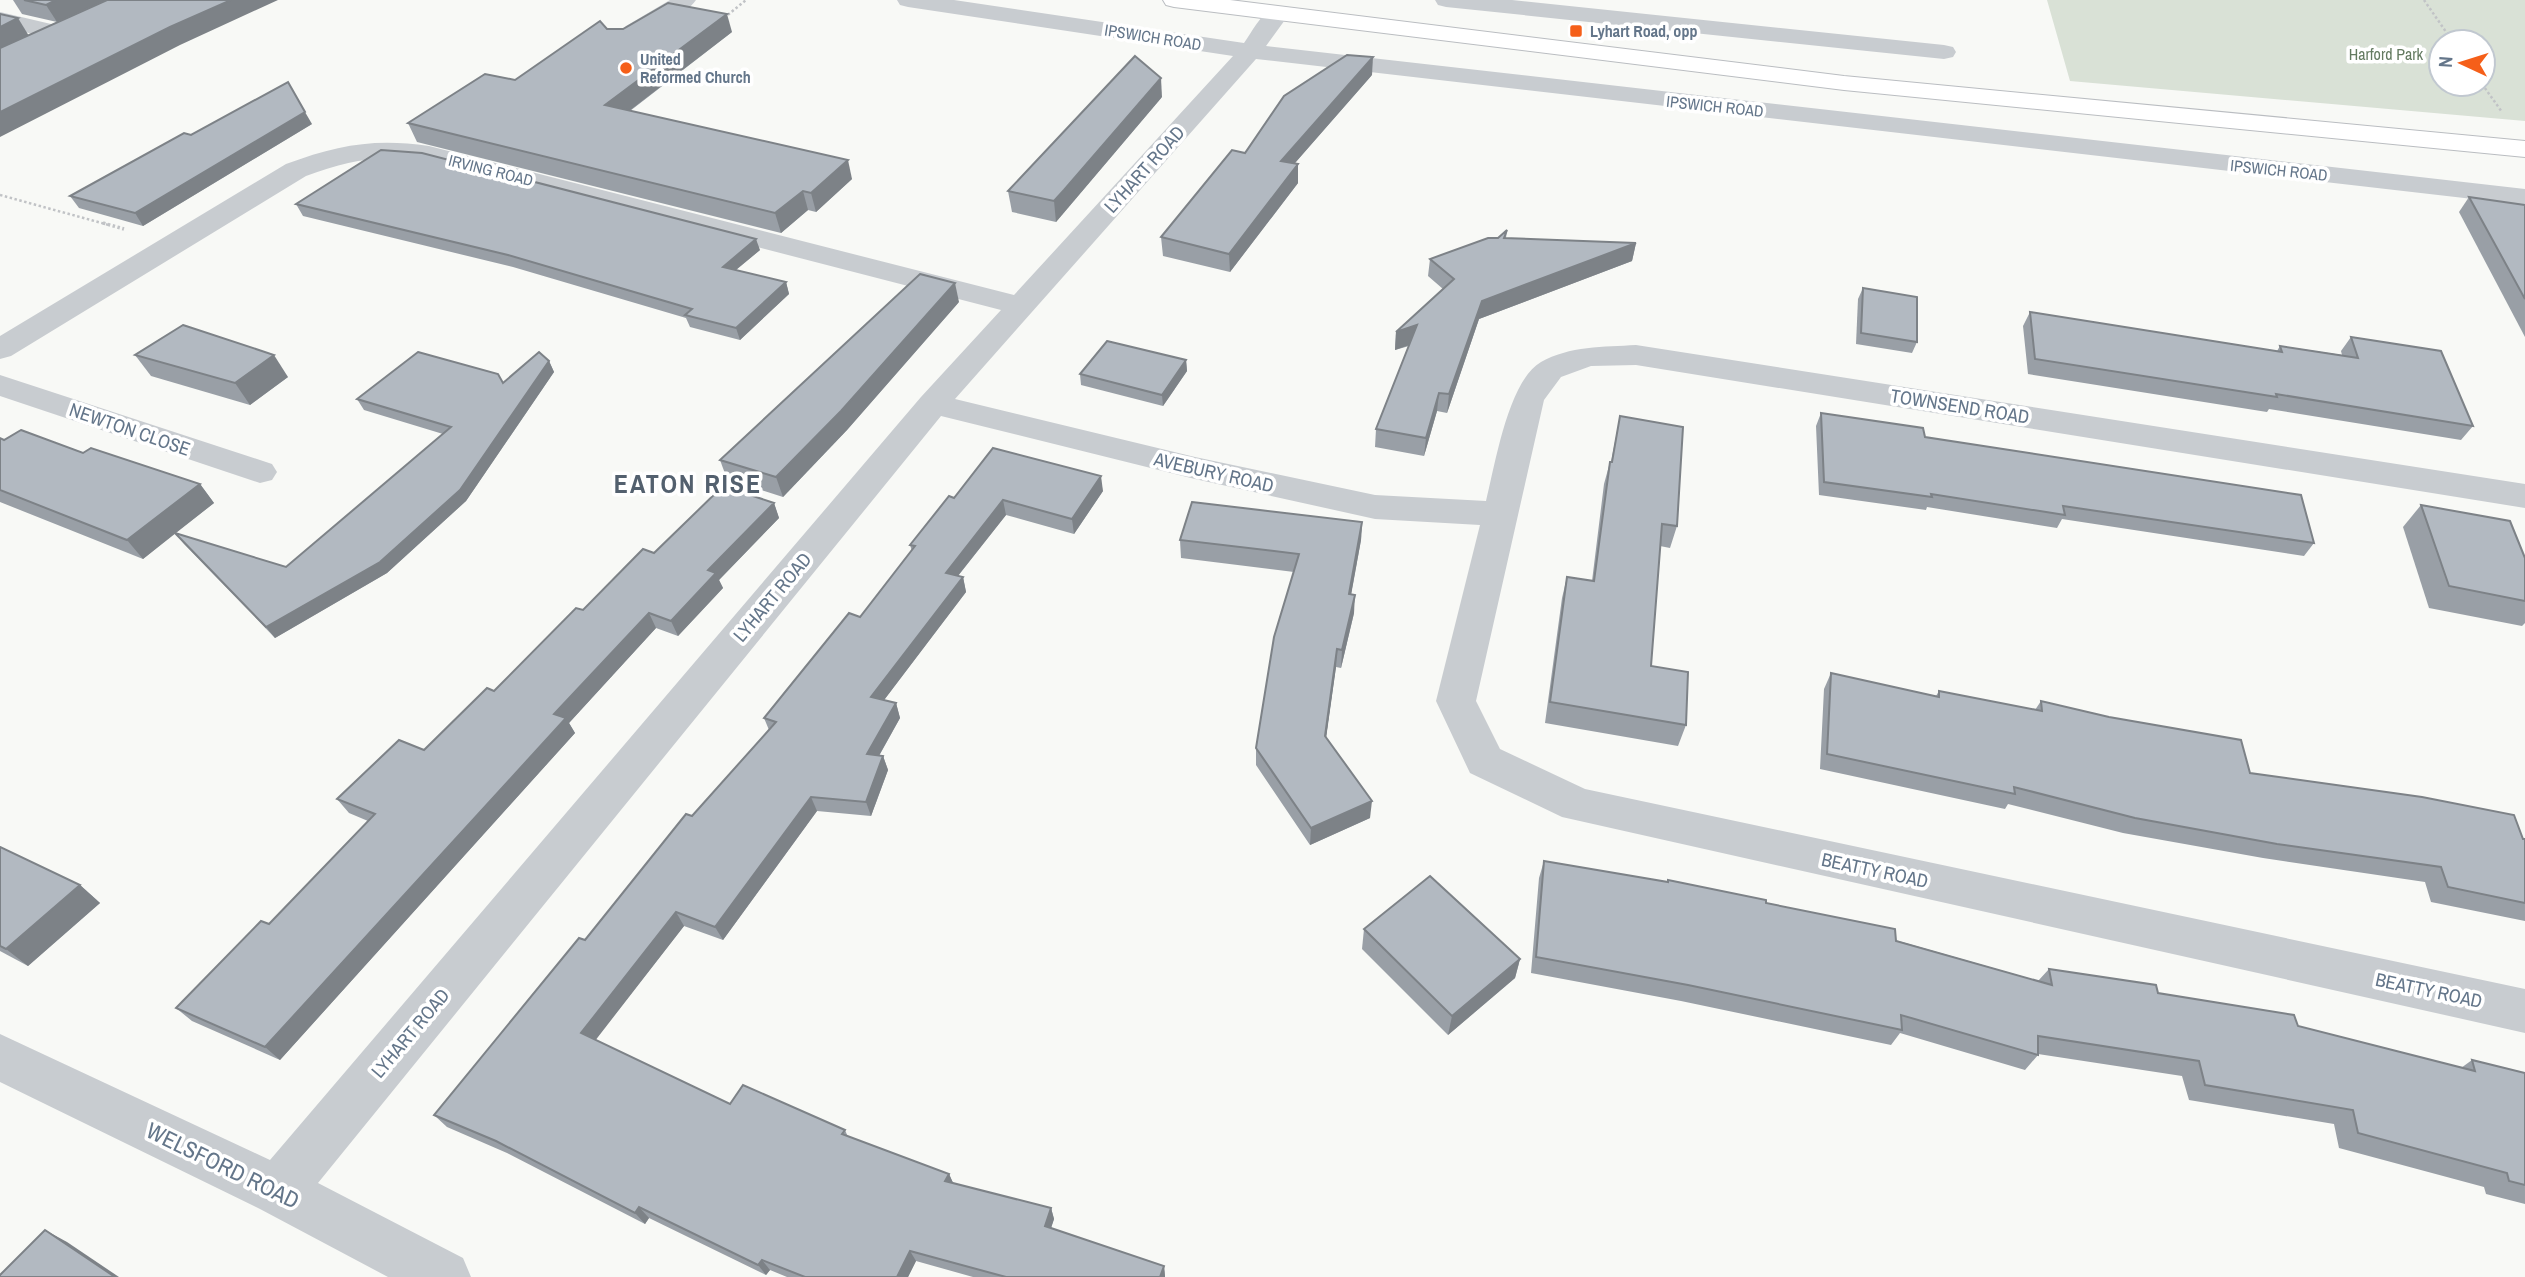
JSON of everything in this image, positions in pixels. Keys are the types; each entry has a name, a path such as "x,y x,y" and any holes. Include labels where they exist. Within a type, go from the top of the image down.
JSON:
{"highway":[{"name":"IPSWICH ROAD","path":"1174,0 1844,83 2525,149"}],"street":[{"path":"621,40 685,0"},
{"name":"IPSWICH ROAD","path":"908,0 1249,52 2525,197"},
{"path":"1446,0 1644,11 1944,52"},
{"name":"LYHART ROAD","path":"278,1191 933,404 1249,52 1278,13"},
{"path":"0,19 60,33"},
{"path":"0,62 84,22"},
{"name":"IRVING ROAD","path":"0,349 296,170 343,152 389,147 429,154 1022,306"},
{"name":"TOWNSEND ROAD","path":"1499,514 1528,399 1550,370 1587,357 1636,355 2525,496"},
{"name":"NEWTON CLOSE","path":"0,385 260,472"},
{"name":"AVEBURY ROAD","path":"933,404 1195,468 1375,507 1499,514"},
{"name":"BEATTY ROAD","path":"1499,514 1456,701 1485,761 1577,805 2525,1011"},
{"name":"WELSFORD ROAD","path":"0,1057 278,1191 444,1277"}],"path":[{"path":"2424,0 2443,28"},
{"path":"2492,98 2505,117"},
{"path":"0,195 172,244"}],"green space":[{"name":"Harford Park","path":"2047,0 2525,0 2525,121 2070,81"}],"building":[{"path":"24,0 56,0 46,5"},
{"path":"107,0 231,0 170,27 0,112 0,48"},
{"path":"668,3 727,14 605,105 848,160 811,193 803,191 775,213 408,123 485,74 515,80 600,21 607,29 623,29"},
{"path":"0,14 18,18 0,27"},
{"path":"1347,55 1373,57 1281,161 1298,164 1229,254 1161,237 1232,150 1245,153 1284,96"},
{"path":"1135,56 1161,78 1054,201 1008,191"},
{"path":"288,82 305,112 135,213 70,196 184,133 191,135"},
{"path":"381,150 422,153 756,239 723,267 786,282 736,328 685,315 692,309 508,255 296,204"},
{"path":"2469,197 2525,205 2525,299"},
{"path":"1507,230 1504,238 1636,243 1482,301 1449,394 1439,393 1426,438 1376,429 1417,325 1396,332 1454,279 1430,259 1488,238 1498,238"},
{"path":"920,274 955,283 841,411 776,477 720,460"},
{"path":"1863,288 1917,297 1917,342 1861,333"},
{"path":"2030,312 2282,352 2280,346 2358,358 2351,337 2441,351 2473,426 2035,359"},
{"path":"183,325 274,355 235,383 135,355"},
{"path":"1107,341 1186,360 1162,395 1080,374"},
{"path":"418,352 498,374 503,383 539,352 549,361 460,490 380,562 266,627 175,533 286,567 451,427 357,399"},
{"path":"1821,413 1923,428 1925,437 2301,495 2314,543 2063,506 2065,515 1931,494 1932,497 1824,482"},
{"path":"1620,416 1683,427 1677,526 1662,524 1651,666 1688,672 1686,725 1550,702 1567,577 1594,581 1610,462"},
{"path":"21,430 83,453 91,448 200,484 127,540 0,490 0,438 4,440"},
{"path":"993,448 1101,476 1072,519 1003,500 946,573 963,577 871,697 896,703 867,754 883,756 866,802 811,797 715,927 676,912 581,1033 730,1104 743,1085 845,1130 842,1134 949,1174 945,1181 1051,1208 1045,1226 1164,1266 1160,1277 1006,1277 910,1251 897,1277 805,1277 762,1260 758,1265 639,1207 635,1213 496,1141 434,1115 579,938 585,940 686,814 692,816 776,722 764,718 849,613 860,617 915,546 910,545 949,496 954,498"},
{"path":"723,486 774,503 708,570 716,573 671,621 649,613 554,714 566,718 265,1047 176,1008 261,921 269,924 375,814 337,799 399,740 424,750 487,688 494,691 576,608 583,610 643,549 654,553"},
{"path":"1192,502 1362,522 1349,594 1355,595 1342,650 1337,649 1325,736 1372,801 1311,828 1256,748 1274,637 1299,554 1180,540"},
{"path":"2421,505 2510,521 2525,558 2525,601 2449,586"},
{"path":"1831,673 1939,697 1939,691 2042,711 2041,701 2109,717 2241,740 2250,773 2422,797 2514,815 2525,839 2525,903 2448,887 2441,867 2277,844 2135,818 2014,787 2015,794 1827,754"},
{"path":"0,847 80,885 6,949 0,946"},
{"path":"1544,861 1668,880 1895,929 1896,941 2052,985 2049,969 2156,985 2158,993 2294,1015 2298,1026 2475,1071 2472,1060 2525,1073 2525,1185 2509,1181 2507,1173 2358,1133 2353,1110 2205,1085 2199,1061 2038,1036 2038,1055 1901,1015 1902,1030 1688,985 1536,957"},
{"path":"1430,876 1520,959 1452,1016 1364,929"},
{"path":"45,1230 115,1277 0,1277"}],"place":[{"name":"Lyhart Road, opp","path":"1576,31"},
{"name":"United Reformed Church","path":"626,68"}],"district":[{"name":"EATON RISE","path":"688,483"}]}
